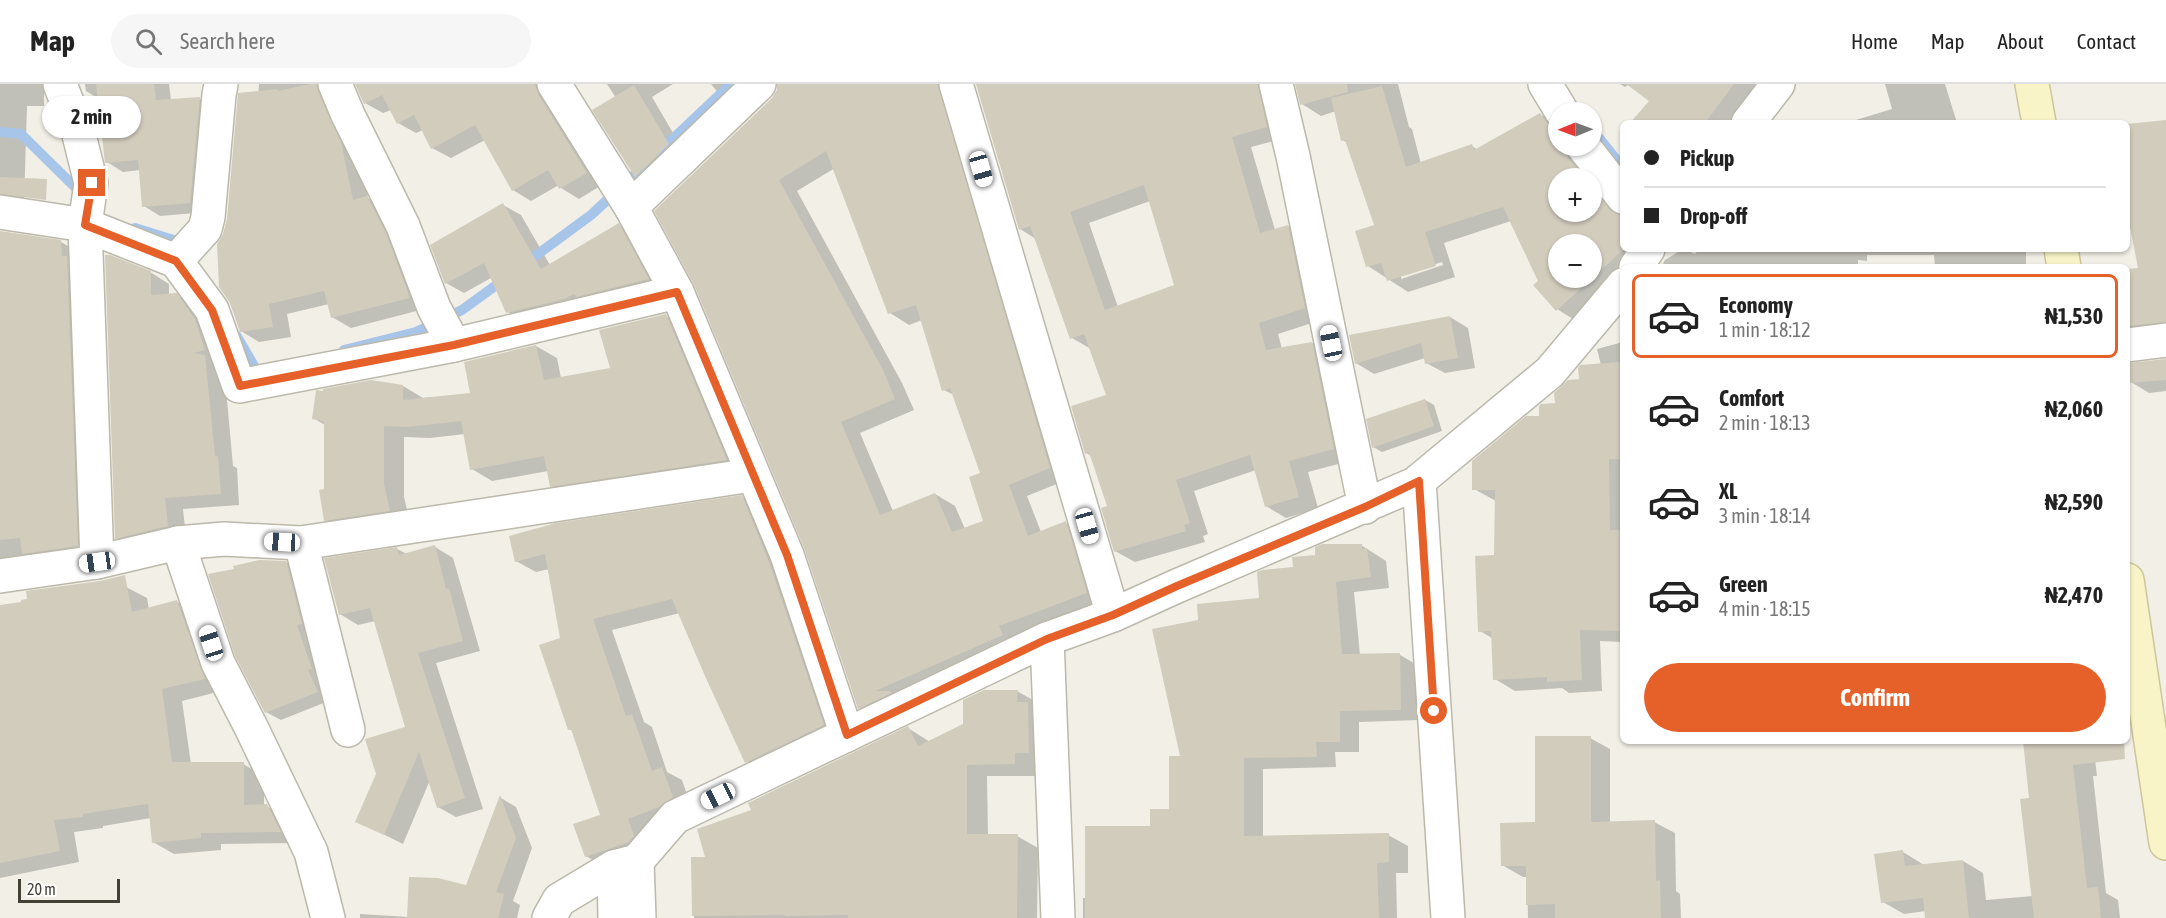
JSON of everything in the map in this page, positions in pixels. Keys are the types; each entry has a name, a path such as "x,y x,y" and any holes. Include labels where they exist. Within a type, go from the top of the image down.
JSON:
{"street":[{"path":"60,84 78,130 92,183 85,225 97,562"},
{"path":"176,261 205,229 221,84"},
{"path":"335,84 403,226 446,329"},
{"path":"554,84 622,194 677,292 787,555 847,735"},
{"path":"622,194 759,84"},
{"path":"956,84 1113,615"},
{"path":"1276,84 1293,156 1365,507"},
{"path":"1545,84 1556,102"},
{"path":"1750,120 1778,84"},
{"path":"2032,84 2038,120"},
{"path":"1591,156 1620,193"},
{"path":"0,212 85,225 176,261 212,310 240,386 446,329 677,292"},
{"path":"549,918 559,900 625,864 675,817 1047,639 1113,615 1365,507 1419,481 1550,372 1620,289"},
{"path":"2130,345 2166,340"},
{"path":"0,576 97,562 178,543 224,539 302,543 752,475"},
{"path":"1419,481 1448,918"},
{"path":"178,543 218,663 311,852 328,918"},
{"path":"302,543 348,730"},
{"path":"2130,600 2166,843"},
{"path":"1047,639 1058,918"},
{"path":"615,918 625,864"},
{"path":"625,864 639,918"}],"building":[{"path":"96,84 154,84 156,100 200,97 190,203 142,207 138,160 105,163"},
{"path":"317,84 341,142 353,200 367,196 386,233 410,298 331,318 324,291 269,304 273,327 240,332 230,303 219,287 217,244 223,234 227,219 238,93 278,89 278,91"},
{"path":"355,84 535,84 538,94 587,173 559,189 548,170 512,191 475,125 431,149 414,115 397,124 382,95 364,104"},
{"path":"777,84 938,84 1050,468 1009,485 1028,536 1066,521 1087,593 999,626 1003,635 875,691 890,691 891,693 858,709 804,548 694,285 654,211 772,98 777,90","holes":["826,151 888,314 916,305 942,391 950,388 980,473 969,477 983,521 952,532 935,493 880,515 841,422 895,399 883,370 779,180"]},
{"path":"976,84 1258,84 1267,127 1232,137 1260,233 1288,225 1305,308 1259,323 1266,350 1312,342 1334,449 1289,461 1299,497 1265,507 1250,455 1176,480 1190,523 1184,525 1186,531 1114,552 1101,508 1107,506 1089,452 1085,454 1071,406 1106,395 1084,334 1070,339 1030,226 1019,230","holes":["1144,185 1174,285 1105,310 1070,212"]},
{"path":"1295,84 1347,84 1348,92 1300,105"},
{"path":"1626,84 1734,84 1707,120 1633,120 1649,101"},
{"path":"634,85 669,144 635,177 592,110"},
{"path":"1382,86 1406,167 1472,144 1474,150 1540,113 1548,124 1548,156 1568,156 1576,168 1548,168 1548,222 1602,222 1602,200 1609,209 1620,215 1621,252 1602,269 1602,234 1548,234 1548,288 1581,288 1556,311 1533,285 1538,281 1503,207 1425,232 1436,266 1387,281 1381,263 1366,267 1355,231 1374,225 1345,140 1341,141 1331,98"},
{"path":"2166,120 2166,322 2130,326 2130,269 2138,268 2130,227 2130,124"},
{"path":"0,177 47,179 46,200 0,194"},
{"path":"503,203 541,269 619,223 649,279 576,297 575,294 561,300 506,313 484,263 445,284 430,245"},
{"path":"0,231 61,240 62,256 67,256 78,546 22,554 20,538 0,540"},
{"path":"105,255 151,271 151,295 177,293 195,319 205,350 194,353 205,355 221,494 165,498 168,526 115,539"},
{"path":"666,314 727,460 550,487 544,456 470,470 461,421 408,427 384,426 384,484 390,511 324,521 319,490 324,489 324,421 312,419 316,390 323,391 323,389 371,380 403,385 403,400 470,393 464,362 536,345 544,380 610,368 599,330"},
{"path":"1450,316 1458,358 1425,364 1421,343 1355,364 1349,335"},
{"path":"2166,359 2166,380 2130,383 2130,363"},
{"path":"1620,362 1620,459 1609,459 1610,530 1620,530 1620,631 1580,630 1582,680 1547,682 1547,677 1493,680 1491,631 1478,632 1475,556 1494,555 1495,490 1472,490 1472,461 1526,416 1539,416 1541,404 1555,403 1554,393 1568,380 1579,379 1580,365"},
{"path":"1425,399 1434,426 1372,448 1366,419"},
{"path":"742,495 769,562 824,725 745,763 672,599 593,619 626,716 632,714 652,771 662,767 673,797 659,807 628,819 634,836 629,842 585,857 573,824 600,815 539,645 560,638 545,554 515,562 509,536 556,523"},
{"path":"1322,544 1362,544 1362,549 1367,548 1371,577 1336,582 1342,654 1400,653 1401,710 1340,711 1340,742 1316,742 1317,757 1244,758 1244,836 1389,833 1389,862 1377,863 1379,918 1085,918 1085,826 1150,826 1150,809 1169,809 1169,756 1180,756 1152,629 1198,620 1197,604 1259,598 1257,572 1293,567 1292,557 1315,555 1315,547"},
{"path":"435,545 463,641 418,653 465,798 437,808 419,752 384,835 355,822 376,774 365,739 405,727 370,608 339,615 324,558 397,547 399,555"},
{"path":"259,560 286,561 302,624 297,625 312,669 308,670 318,692 265,713 235,656 208,574 234,569 233,566"},
{"path":"125,575 132,612 177,600 205,679 162,689 172,762 244,762 244,805 267,804 281,832 201,833 201,838 152,843 148,804 83,814 83,817 54,820 60,851 0,863 0,605 27,599 26,591 100,581"},
{"path":"984,690 1018,690 1017,702 1028,702 1029,753 1015,753 1015,764 967,765 967,834 1018,834 1017,918 848,918 848,915 692,916 691,857 705,857 697,829 751,810 748,803 908,726 918,746 963,724 963,700"},
{"path":"1535,736 1591,736 1591,822 1655,820 1656,881 1660,880 1661,918 1555,918 1555,904 1526,905 1526,866 1501,866 1500,823 1535,822"},
{"path":"2023,744 2124,744 2125,759 2073,765 2087,888 2098,887 2101,918 2034,918 2020,799 2029,798"},
{"path":"500,795 516,838 496,892 504,894 498,918 407,918 409,877 438,878 466,885"},
{"path":"1903,850 1905,866 1963,860 1969,918 1925,918 1923,898 1881,903 1874,854"}],"waterway":[{"path":"659,152 731,84"},
{"path":"0,132 21,134 83,195"},
{"path":"1602,142 1620,164"},
{"path":"523,265 591,215 643,167"},
{"path":"135,228 180,242 183,247"},
{"path":"344,350 416,332 462,310 506,278"},
{"path":"236,335 257,371 265,369"}],"route":[{"path":"92,183 85,225 176,261 212,310 240,386 454,345 677,292 787,555 847,735 1047,639 1113,615 1365,507 1419,481 1434,711"}]}
